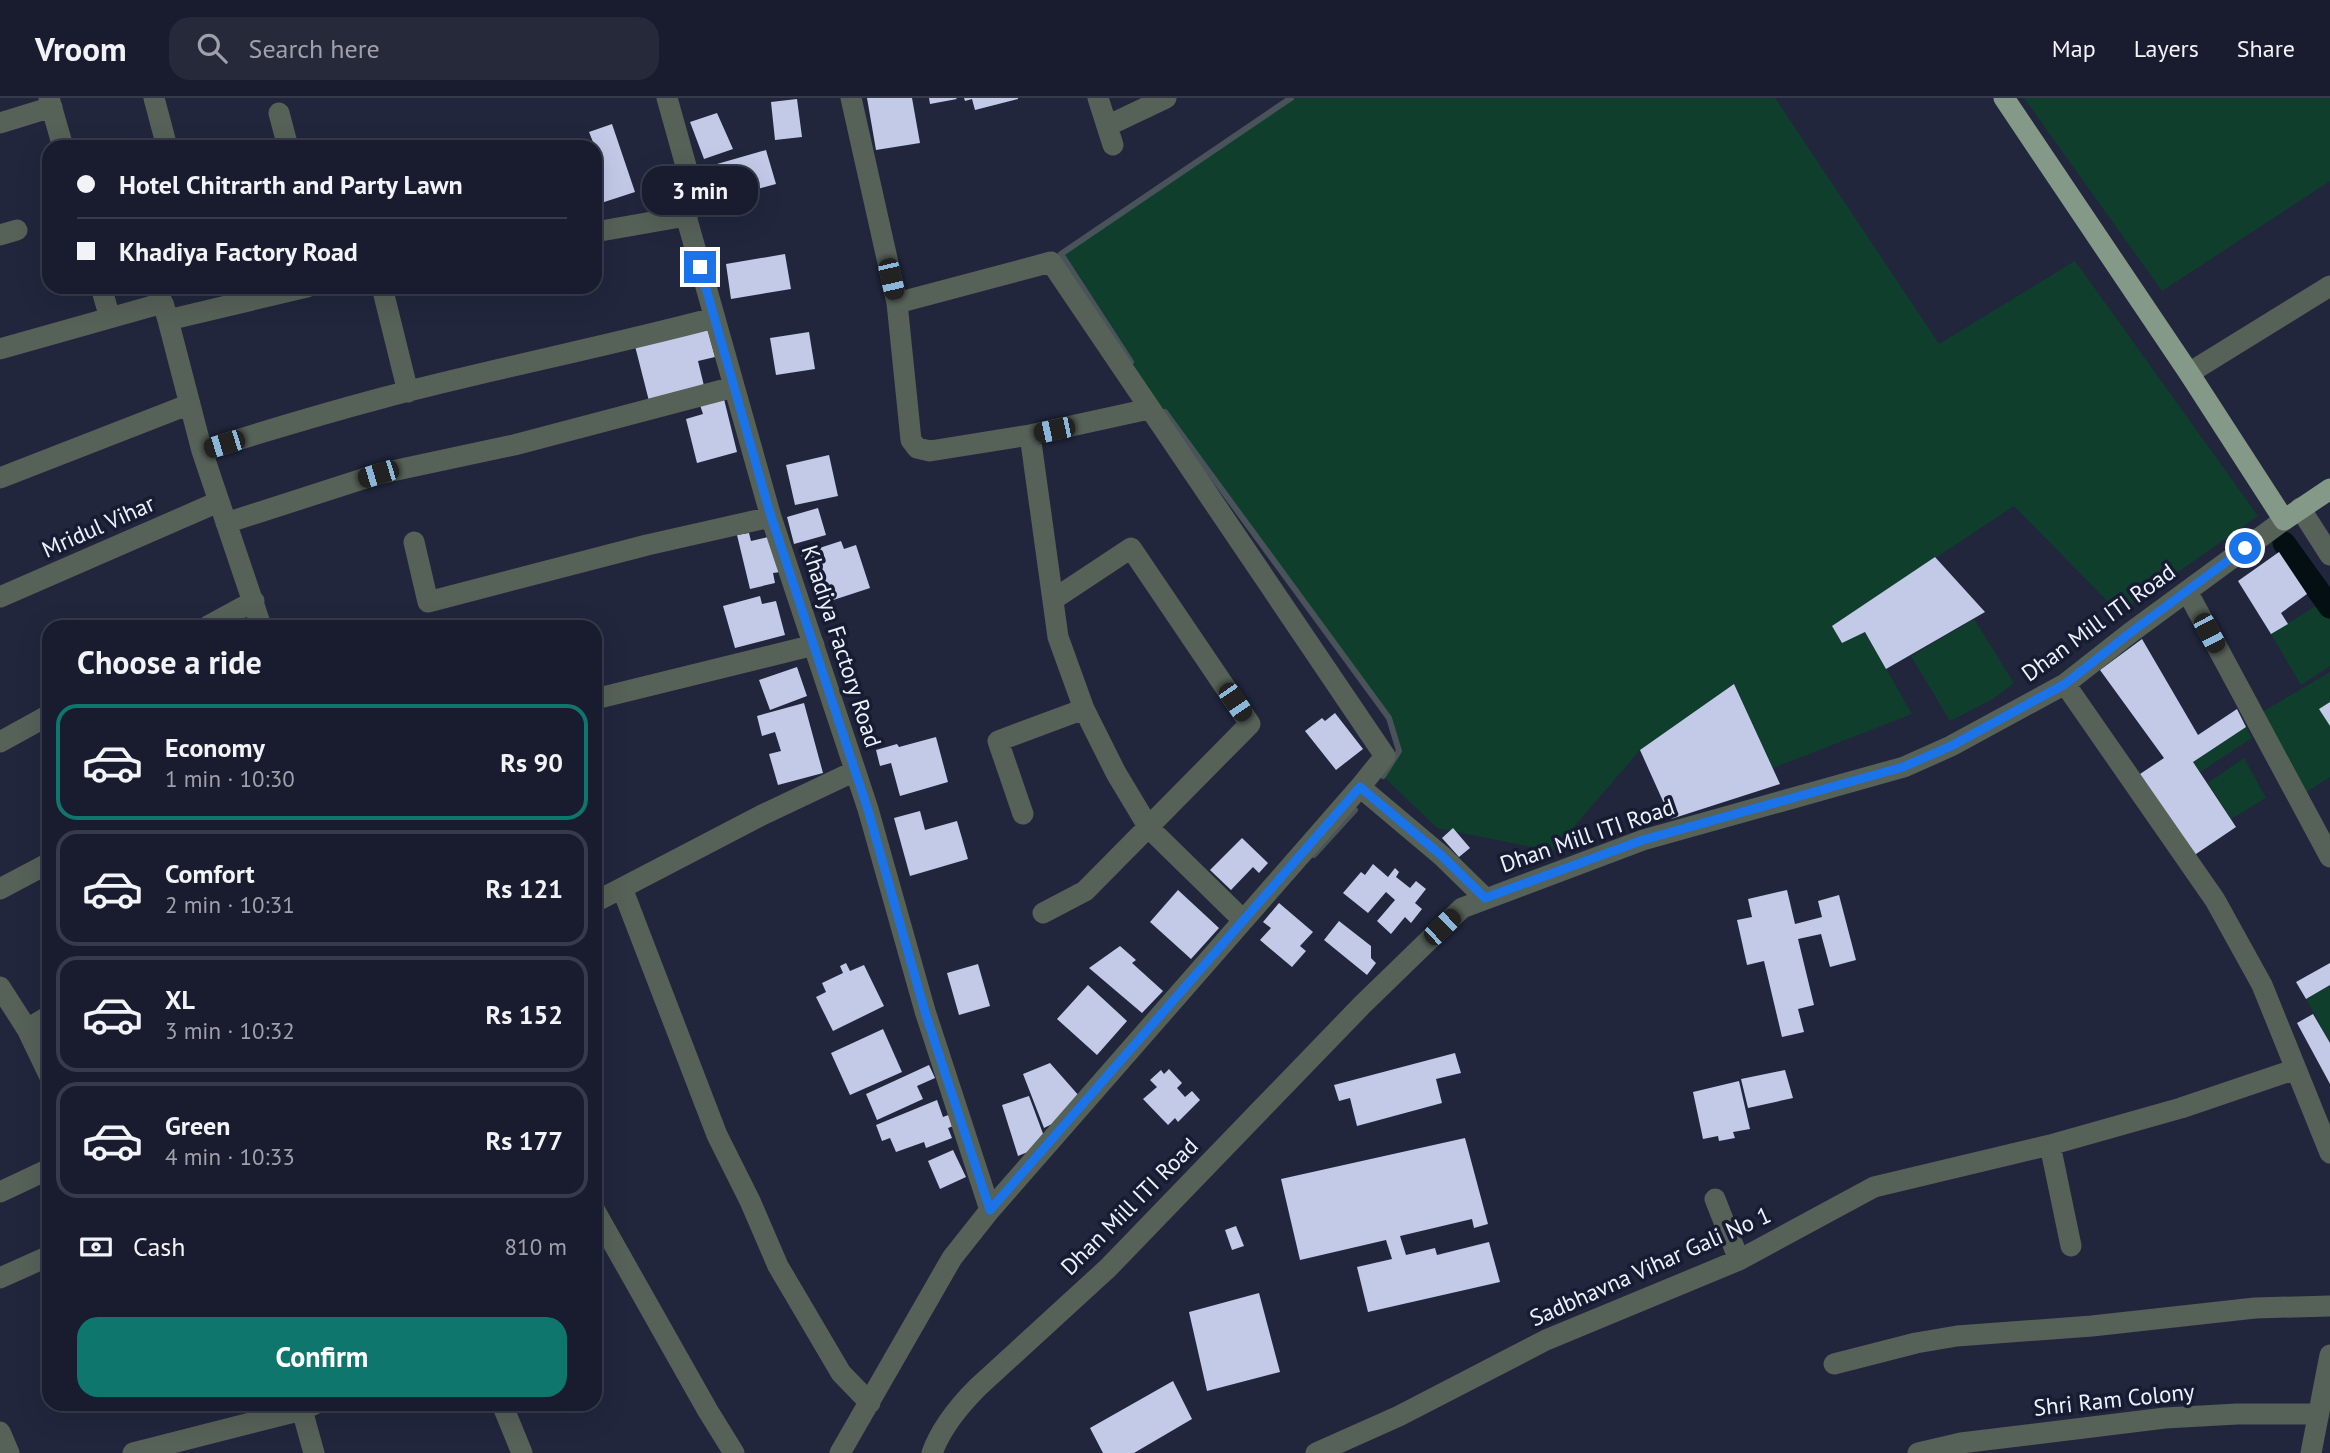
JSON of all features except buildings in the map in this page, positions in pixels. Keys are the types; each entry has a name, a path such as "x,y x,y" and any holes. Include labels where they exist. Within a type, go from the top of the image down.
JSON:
{"main road":[{"path":"2004,98 2189,373 2292,514 2330,489"}],"street":[{"path":"153,98 165,140"},
{"name":"Khadiya Factory Road","path":"667,98 693,191 693,206 686,216 771,517 855,771 925,1012 990,1210"},
{"path":"851,98 897,303 911,440 917,448 930,451 1030,435 1149,409"},
{"path":"1098,98 1110,136 1166,98"},
{"path":"0,123 50,103 61,140"},
{"path":"279,113 286,140"},
{"path":"602,231 686,216"},
{"path":"840,1453 952,1258 990,1210 1385,756 1051,262 897,303"},
{"path":"2189,373 2330,286"},
{"path":"103,294 110,318"},
{"path":"168,320 278,294"},
{"path":"384,294 408,392"},
{"path":"0,349 163,303 202,451 259,620"},
{"path":"202,451 408,392 633,340 714,318"},
{"path":"226,523 378,474 514,445 734,387"},
{"path":"0,478 190,404"},
{"path":"1030,435 1058,637 1084,709 1116,773 1149,828 1243,920"},
{"name":"Mridul Vihar","path":"0,597 218,502"},
{"path":"2292,514 2330,555"},
{"name":"Dhan Mill ITI Road","path":"932,1453 937,1440 961,1405 978,1387 1108,1268 1362,1005 1462,908 1643,840 1903,767 1951,746 2065,684 2292,514"},
{"path":"414,542 428,602 647,545 771,517"},
{"path":"1044,913 1086,891 1250,724 1131,548 1054,599"},
{"path":"2187,591 2330,857"},
{"path":"219,620 254,601"},
{"path":"602,697 814,645"},
{"path":"2065,684 2215,900 2262,985 2330,1153"},
{"path":"1023,814 998,741 1084,709"},
{"path":"0,742 42,719"},
{"path":"602,898 762,815 855,771"},
{"path":"1360,787 1442,856 1485,898"},
{"path":"0,889 42,867"},
{"path":"622,888 717,1135 778,1266 841,1373 870,1403"},
{"path":"0,987 27,1029 42,1060"},
{"path":"27,1029 42,1020"},
{"name":"Sadbhavna Vihar Gali No 1","path":"1316,1453 1399,1416 1546,1340 1739,1260 1874,1187 2050,1145 2181,1108 2296,1069"},
{"path":"2050,1145 2071,1246"},
{"path":"0,1192 42,1172"},
{"path":"1715,1199 1739,1260"},
{"path":"602,1223 734,1453"},
{"path":"0,1278 42,1259"},
{"path":"1834,1364 1916,1343 1957,1336 2092,1326 2255,1308 2330,1306"},
{"path":"2318,1433 2330,1354"},
{"path":"133,1453 289,1411"},
{"path":"311,1411 314,1453"},
{"path":"505,1411 522,1453"},
{"name":"Shri Ram Colony","path":"1918,1453 1961,1443 2165,1418 2236,1414 2318,1433"},
{"path":"0,1432 9,1453"}],"green space":[{"path":"1291,98 1775,98 1939,344 2075,261 2258,516 2119,613 2014,506 1832,626 1842,643 1865,632 1912,714 1773,768 1734,684 1640,750 1553,851 1437,828 1383,776 1399,751 1389,718 1157,402 1061,254"},
{"path":"2024,98 2330,98 2330,181 2162,291"},
{"path":"2319,604 2330,620 2330,666 2301,685 2271,634"},
{"path":"1974,619 2014,683 1993,699 1950,721 1911,656"},
{"path":"2330,672 2330,777 2303,794 2259,714"},
{"path":"2246,727 2252,738 2200,772 2193,762"},
{"path":"2244,758 2266,798 2231,819 2208,783"},
{"path":"2330,985 2330,1043 2306,999"}],"waterway":[{"path":"1131,362 1061,254 1291,98"},
{"path":"1165,412 1389,718 1399,751 1383,776"},
{"path":"2284,543 2330,607"},
{"path":"1314,855 1355,810"}],"route":[{"path":"700,267 769,510 868,810 925,1012 990,1210 1360,787 1442,856 1485,898 1643,840 1805,797 1903,767 1951,746 2065,684 2245,548"}]}
